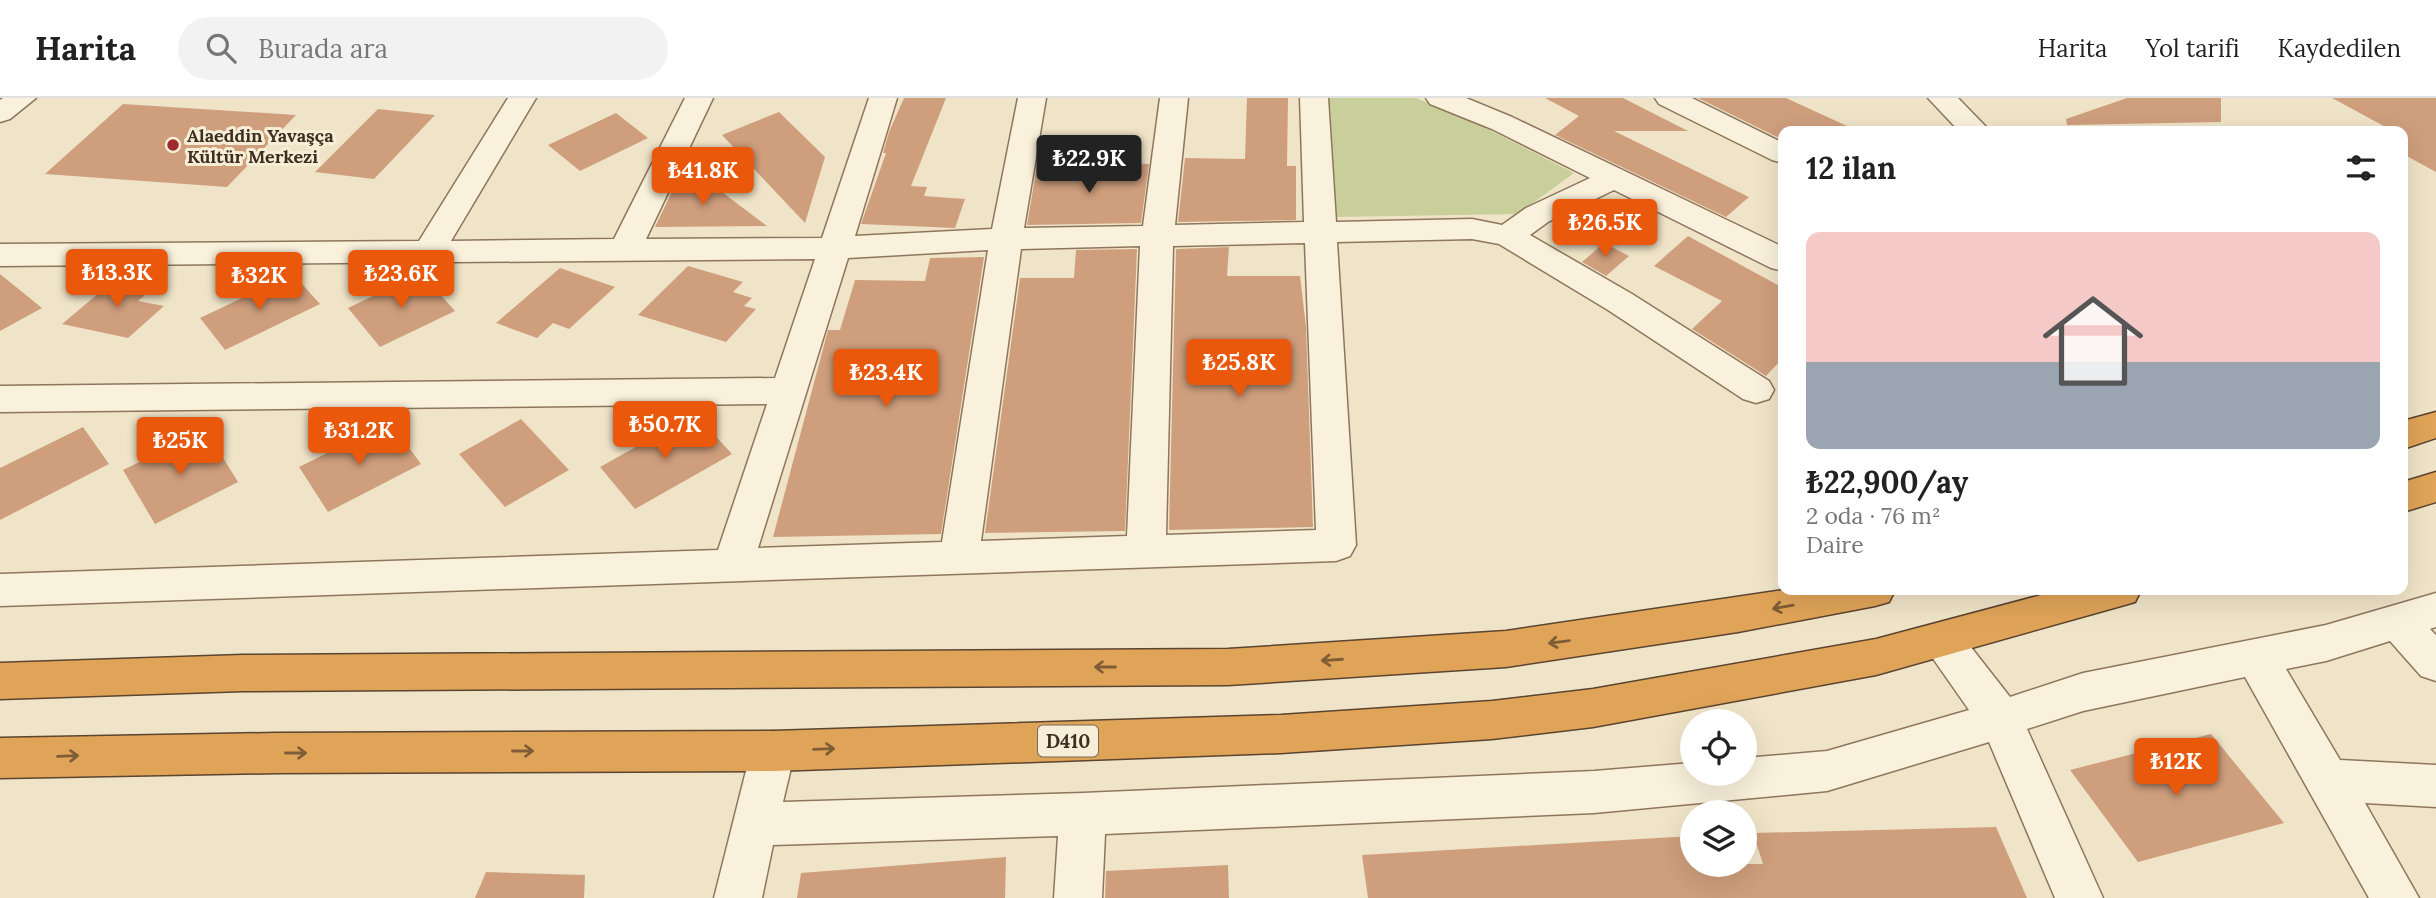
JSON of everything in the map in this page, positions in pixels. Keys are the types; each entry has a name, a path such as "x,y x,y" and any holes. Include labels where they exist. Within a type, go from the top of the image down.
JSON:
{"highway":[{"path":"2408,433 2436,425"},
{"path":"2408,495 2436,487"},
{"path":"0,681 271,673 1228,667 1506,649 1738,615 1848,595"},
{"name":"D410","path":"0,758 234,753 773,751 1281,734 1492,720 1593,708 1876,657 2103,595"}],"street":[{"path":"0,113 22,98"},
{"path":"429,251 522,98"},
{"path":"625,250 699,98"},
{"path":"733,565 883,98"},
{"path":"959,558 1006,239 1032,98"},
{"path":"1146,552 1157,237 1174,98"},
{"path":"0,590 1336,545 1314,98"},
{"path":"1440,98 1502,123 1778,258"},
{"path":"1668,98 1778,152"},
{"path":"1942,98 1970,126"},
{"path":"1508,236 1537,215 1616,177"},
{"path":"0,255 834,248 1006,239 1472,229 1508,236 1620,302 1756,390"},
{"path":"0,399 789,391"},
{"path":"754,824 1083,814 1594,792 1827,771 2083,692 2326,643 2416,616 2436,663"},
{"path":"1941,640 2001,719 2079,898"},
{"path":"2256,657 2395,898"},
{"path":"738,898 773,751"},
{"path":"2327,780 2436,786"},
{"path":"1078,898 1083,814"}],"green space":[{"path":"1328,98 1416,98 1462,116 1574,173 1518,214 1336,217"}],"building":[{"path":"904,98 946,98 911,186 927,187 924,196 965,199 955,228 861,224 886,153 883,153 889,132"},
{"path":"1247,98 1288,98 1287,166 1296,166 1296,220 1178,222 1185,158 1245,159"},
{"path":"1545,98 1623,98 1688,131 1614,131 1749,197 1726,217 1555,135 1579,116"},
{"path":"1698,98 1786,98 1847,126 1778,126 1778,138"},
{"path":"2127,98 2221,98 2221,122 2067,125 2066,119"},
{"path":"2332,98 2436,98 2436,172 2408,157 2408,126 2384,126"},
{"name":"Alaeddin Yavaşça Kültür Merkezi","path":"123,104 296,115 227,187 45,174"},
{"path":"378,109 435,115 374,179 315,172"},
{"path":"779,112 825,157 805,223 722,135"},
{"path":"616,113 648,138 580,171 548,145"},
{"path":"1100,162 1149,164 1141,223 1027,225 1037,166 1099,168"},
{"path":"698,174 767,226 655,227 680,175"},
{"path":"1688,236 1778,285 1778,363 1766,376 1692,329 1722,301 1654,266"},
{"path":"1604,243 1629,256 1606,276 1582,262"},
{"path":"1229,247 1227,276 1300,276 1306,327 1313,527 1169,530 1176,249"},
{"path":"1137,249 1125,531 985,533 1020,278 1074,278 1076,250"},
{"path":"984,257 941,534 773,537 828,330 840,330 855,280 925,281 930,258"},
{"path":"688,266 743,282 733,292 752,298 744,306 756,309 726,342 638,315"},
{"path":"560,268 615,287 569,329 553,323 537,338 496,323"},
{"path":"421,273 455,311 380,347 348,308"},
{"path":"0,274 42,308 0,331"},
{"path":"293,274 320,304 225,350 200,318"},
{"path":"118,277 157,285 138,301 164,306 128,338 62,324"},
{"path":"695,414 732,454 635,509 600,467"},
{"path":"521,419 569,470 505,507 459,454"},
{"path":"390,422 421,464 328,512 299,467"},
{"path":"83,427 109,464 0,520 0,468"},
{"path":"206,430 238,482 155,524 123,470"},
{"path":"2211,734 2284,823 2138,862 2070,770"},
{"path":"1996,827 2027,898 1368,898 1362,855 1680,837 1680,877 1757,877 1757,864 1763,864 1757,845 1757,833"},
{"path":"1006,857 1005,898 797,898 801,873"},
{"path":"1228,865 1229,898 1105,898 1106,871"},
{"path":"486,872 585,875 584,898 475,898"}],"place":[{"name":"Alaeddin Yavaşça Kültür Merkezi","path":"173,145"}]}
